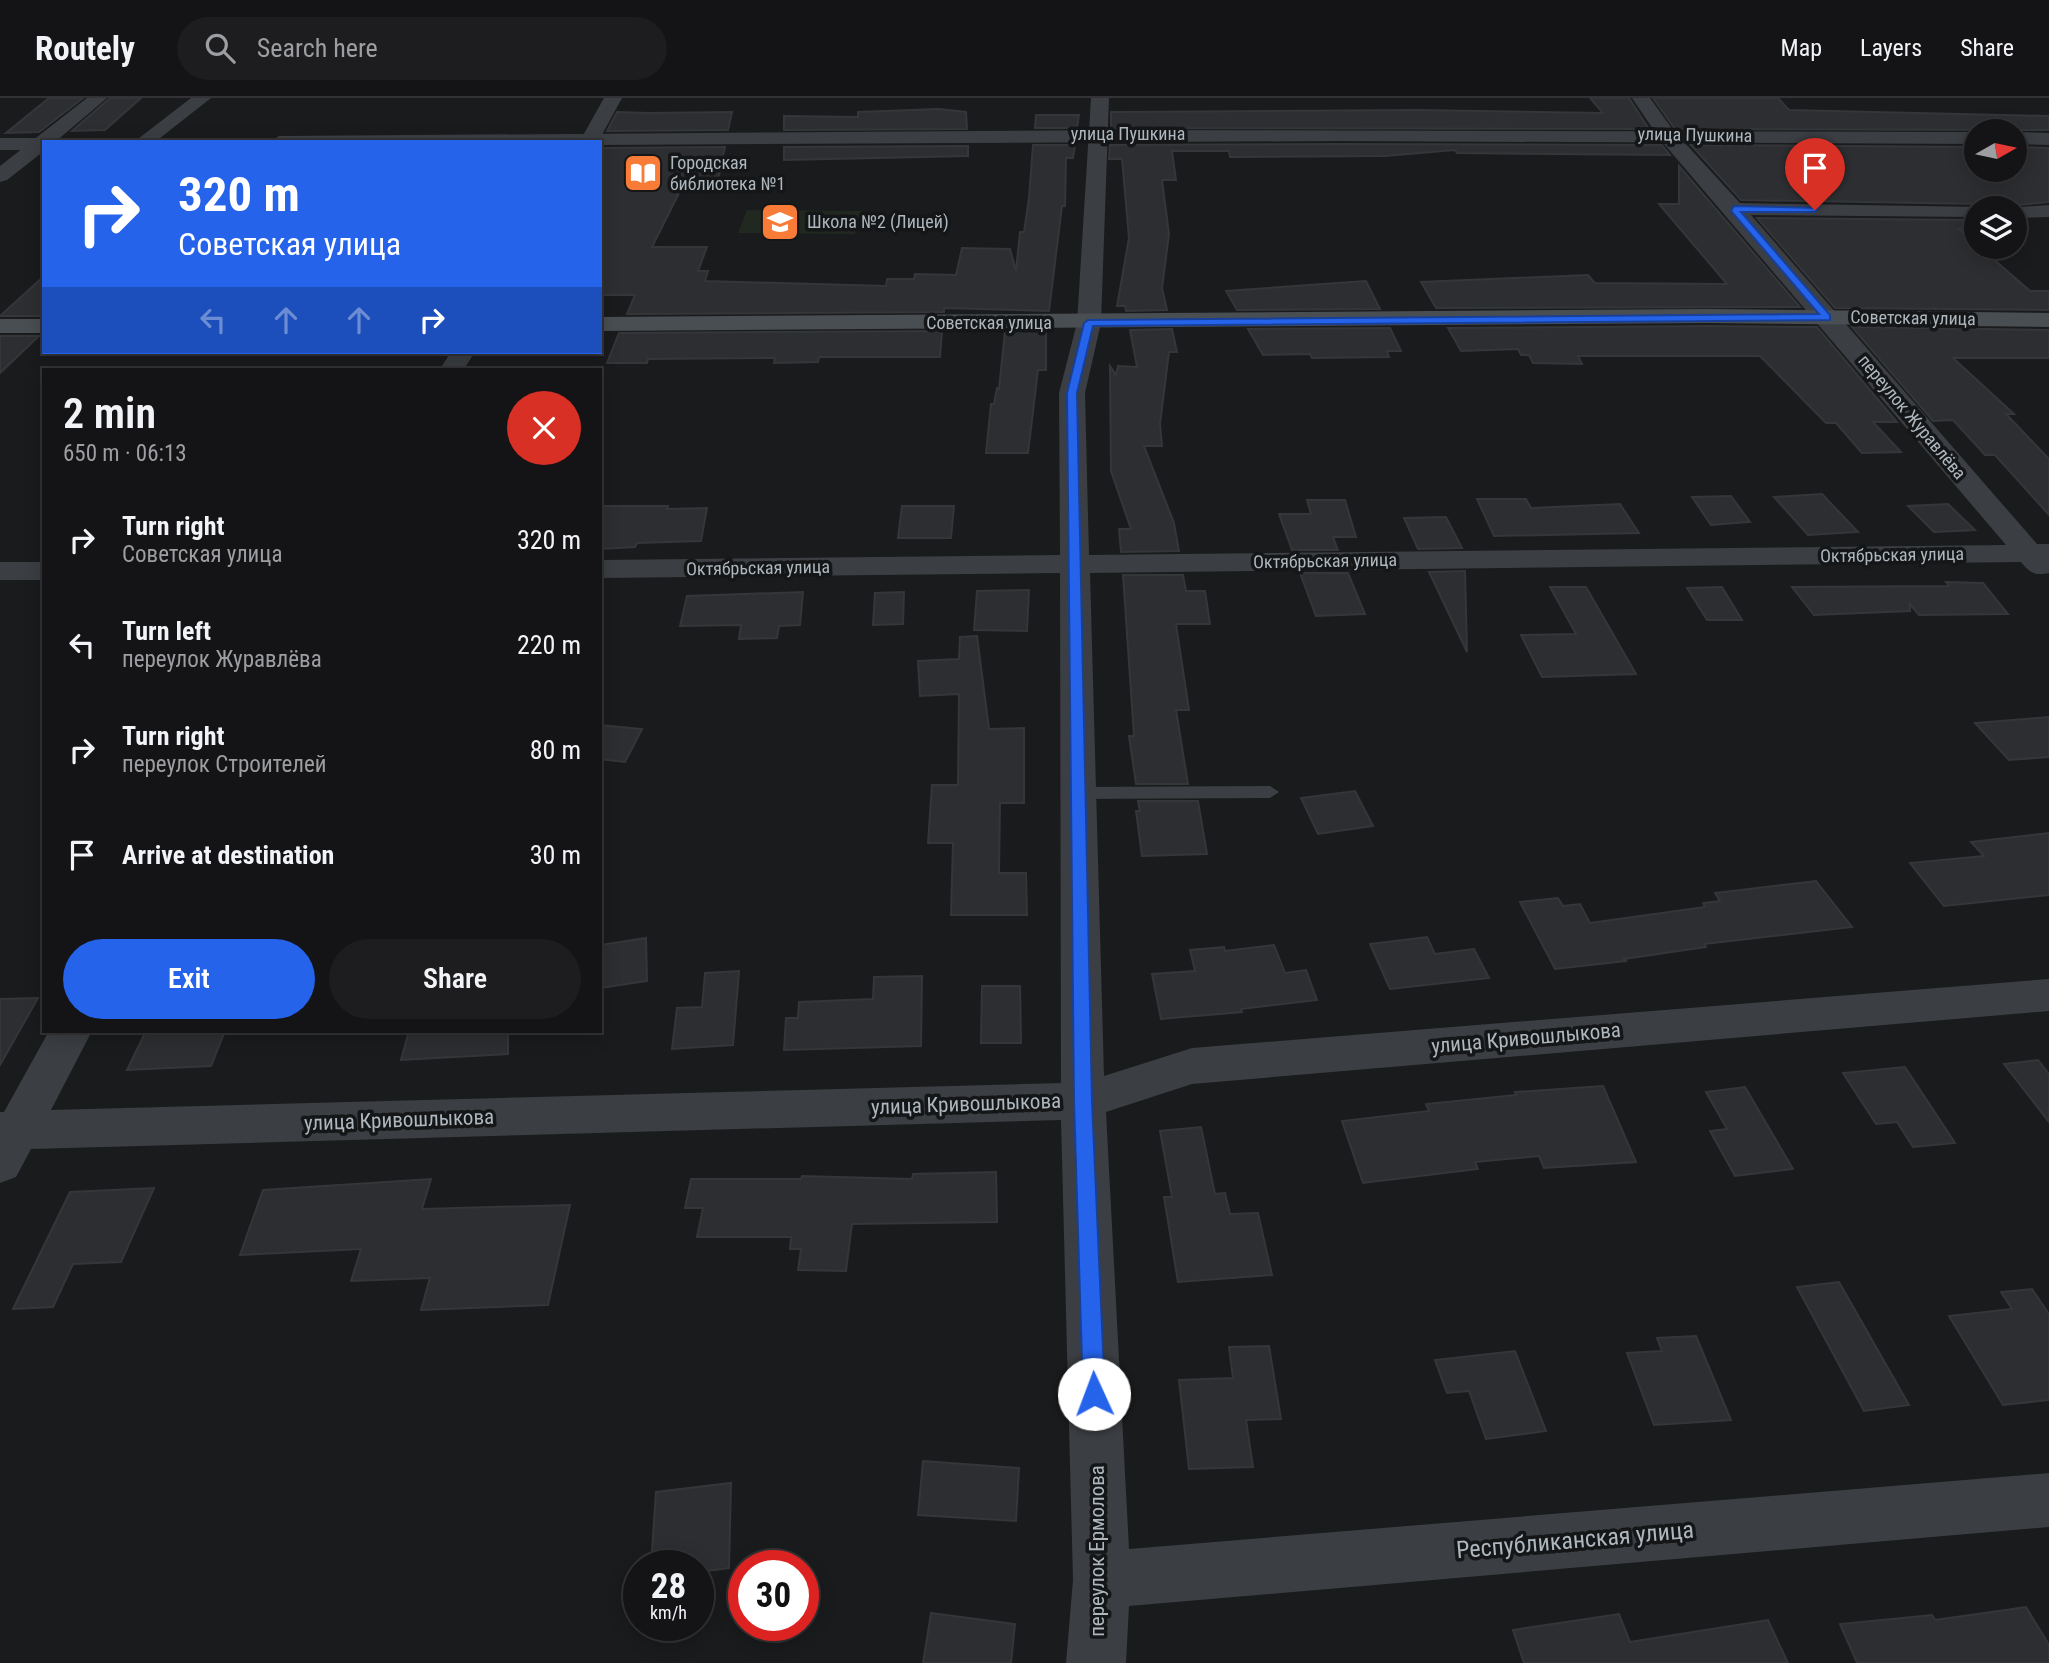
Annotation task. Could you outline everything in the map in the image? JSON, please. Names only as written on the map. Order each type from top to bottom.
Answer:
[{"type":"main road","name":"Советская улица","points":[[602,324],[1088,323],[1695,316],[2049,320]]},
{"type":"main road","points":[[0,326],[42,326]]},
{"type":"street","points":[[47,140],[98,98]]},
{"type":"street","points":[[146,140],[202,98]]},
{"type":"street","points":[[590,139],[613,98]]},
{"type":"street","name":"переулок Журавлёва","points":[[1641,98],[1666,134],[2039,553],[2049,575]]},
{"type":"street","name":"улица Пушкина","points":[[554,140],[1099,116],[1666,134],[1964,138]]},
{"type":"street","name":"переулок Ермолова","points":[[1096,1663],[1102,1580],[1083,1101],[1072,393],[1088,323],[1099,116]]},
{"type":"street","points":[[2027,138],[2049,139]]},
{"type":"street","points":[[0,144],[42,144]]},
{"type":"street","points":[[0,176],[42,144]]},
{"type":"street","points":[[1734,209],[1964,211]]},
{"type":"street","points":[[2027,212],[2049,211]]},
{"type":"street","name":"Октябрьская улица","points":[[602,569],[2039,553]]},
{"type":"street","points":[[0,571],[42,571]]},
{"type":"street","name":"улица Кривошлыкова","points":[[6,1142],[1083,1101],[1192,1066],[2049,995]]},
{"type":"street","points":[[6,1142],[70,1033]]},
{"type":"street","name":"Республиканская улица","points":[[1102,1580],[2049,1500]]},
{"type":"lane","points":[[1079,793],[1270,792]]},
{"type":"shaded area","points":[[747,210],[862,211],[855,234],[738,233]]},
{"type":"building","points":[[49,98],[83,98],[39,132],[6,133]]},
{"type":"building","points":[[110,98],[141,98],[105,130],[72,131]]},
{"type":"building","points":[[1590,98],[1629,98],[1649,129],[1111,128],[1111,112],[1418,110],[1603,113]]},
{"type":"building","points":[[1653,98],[1778,98],[1789,110],[2049,116],[2049,130],[2027,130],[2027,119],[1964,119],[1964,130],[1675,129]]},
{"type":"building","points":[[939,109],[966,112],[967,129],[784,130],[784,116],[858,117],[858,112]]},
{"type":"building","points":[[617,112],[732,112],[728,130],[607,131]]},
{"type":"building","points":[[1036,115],[1079,115],[1077,128],[1035,128]]},
{"type":"building","points":[[1033,145],[1075,145],[1073,158],[1066,158],[1065,206],[1062,206],[1049,311],[944,308],[944,312],[627,314],[635,295],[602,295],[602,148],[725,147],[716,189],[681,189],[652,247],[707,247],[698,271],[708,271],[705,281],[886,286],[887,279],[914,279],[915,274],[956,275],[962,248],[1010,249],[1016,271],[1020,232],[1024,232]]},
{"type":"building","points":[[1110,145],[1662,145],[1670,155],[1457,153],[1455,150],[1385,156],[1230,157],[1229,151],[1172,151],[1176,180],[1162,180],[1169,234],[1162,288],[1167,310],[1126,311],[1125,306],[1117,306],[1129,238],[1122,159],[1109,159]]},
{"type":"building","points":[[1691,145],[1964,147],[1964,182],[2027,182],[2027,147],[2049,148],[2049,202],[2027,204],[2027,196],[1964,196],[1964,204],[1741,200]]},
{"type":"building","points":[[968,146],[968,156],[784,160],[784,147]]},
{"type":"building","points":[[1679,166],[1800,307],[1436,308],[1421,282],[1588,275],[1595,283],[1727,284],[1659,204],[1679,204]]},
{"type":"building","points":[[1757,218],[1964,220],[1964,229],[1959,229],[1964,233],[1964,259],[1993,259],[2030,291],[2049,291],[2049,310],[1835,308]]},
{"type":"building","points":[[42,278],[42,316],[0,316]]},
{"type":"building","points":[[1366,281],[1380,309],[1237,310],[1226,291]]},
{"type":"building","points":[[1817,327],[1897,422],[1873,422],[1901,452],[1862,453],[1836,423],[1826,423],[1760,356],[1578,356],[1582,364],[1533,363],[1529,355],[1521,355],[1518,349],[1461,351],[1448,328]]},
{"type":"building","points":[[1852,327],[2049,330],[2049,358],[1953,358],[2014,414],[2006,414],[2049,459],[2049,515],[1995,455],[1985,455],[1953,420],[1933,421]]},
{"type":"building","points":[[1390,328],[1401,351],[1387,351],[1389,357],[1312,358],[1310,354],[1263,355],[1248,329]]},
{"type":"building","points":[[1172,329],[1177,352],[1169,352],[1160,424],[1162,446],[1144,446],[1174,523],[1179,551],[1121,552],[1119,529],[1131,529],[1111,471],[1110,366],[1116,375],[1118,366],[1137,367],[1130,330]]},
{"type":"building","points":[[1046,330],[1046,370],[1038,370],[1028,453],[986,453],[991,404],[994,404],[997,388],[999,389],[1005,331]]},
{"type":"building","points":[[942,331],[940,357],[819,357],[818,362],[774,363],[775,358],[648,359],[647,363],[607,363],[619,333]]},
{"type":"building","points":[[0,336],[39,336],[0,373]]},
{"type":"building","points":[[1822,494],[1858,532],[1808,535],[1774,497]]},
{"type":"building","points":[[1731,496],[1750,522],[1711,525],[1692,497]]},
{"type":"building","points":[[1477,499],[1526,499],[1531,508],[1620,504],[1639,533],[1494,536]]},
{"type":"building","points":[[1307,500],[1345,500],[1356,537],[1333,537],[1338,550],[1292,550],[1279,514],[1311,514]]},
{"type":"building","points":[[1948,504],[1975,530],[1934,532],[1908,506]]},
{"type":"building","points":[[602,506],[707,508],[701,541],[637,543],[635,547],[602,549]]},
{"type":"building","points":[[902,506],[954,506],[951,538],[898,538]]},
{"type":"building","points":[[1446,517],[1462,548],[1418,549],[1404,518]]},
{"type":"building","points":[[1465,571],[1467,652],[1429,572]]},
{"type":"building","points":[[1300,573],[1348,573],[1365,614],[1316,616]]},
{"type":"building","points":[[1123,575],[1183,575],[1186,591],[1205,591],[1210,624],[1176,624],[1189,710],[1176,710],[1188,784],[1136,784],[1129,736],[1134,736]]},
{"type":"building","points":[[1946,582],[1983,583],[2008,614],[1919,615],[1910,604],[1910,611],[1814,615],[1792,587],[1949,586]]},
{"type":"building","points":[[1550,587],[1586,587],[1636,674],[1542,677],[1521,635],[1576,634]]},
{"type":"building","points":[[1722,587],[1742,620],[1707,620],[1687,588]]},
{"type":"building","points":[[1029,590],[1027,631],[974,630],[977,591]]},
{"type":"building","points":[[803,592],[800,625],[779,626],[777,638],[739,639],[741,625],[680,626],[687,596]]},
{"type":"building","points":[[904,592],[903,624],[873,625],[875,593]]},
{"type":"building","points":[[977,636],[989,729],[1024,728],[1024,803],[1000,803],[999,873],[1026,873],[1027,915],[951,915],[953,843],[928,843],[932,785],[958,785],[959,694],[920,696],[918,661],[959,659],[960,637]]},
{"type":"building","points":[[2049,717],[2049,757],[2009,760],[1975,723]]},
{"type":"building","points":[[602,725],[642,729],[625,762],[602,759]]},
{"type":"building","points":[[1355,791],[1373,826],[1318,834],[1301,798]]},
{"type":"building","points":[[1138,801],[1198,801],[1207,854],[1142,856],[1136,811],[1140,811]]},
{"type":"building","points":[[2049,833],[2049,895],[1944,906],[1910,863],[1984,856],[1971,842]]},
{"type":"building","points":[[1816,881],[1852,927],[1704,944],[1706,947],[1624,959],[1626,961],[1555,969],[1520,902],[1558,898],[1563,906],[1580,904],[1590,923],[1705,907],[1703,903],[1720,901],[1715,893]]},
{"type":"building","points":[[1427,937],[1435,954],[1474,949],[1489,978],[1390,989],[1370,944]]},
{"type":"building","points":[[646,938],[647,981],[602,988],[602,945]]},
{"type":"building","points":[[1274,945],[1285,973],[1306,970],[1317,1000],[1241,1009],[1242,1012],[1161,1019],[1152,974],[1195,971],[1190,950],[1224,947],[1225,951]]},
{"type":"building","points":[[739,971],[733,1045],[672,1049],[677,1008],[702,1007],[705,973]]},
{"type":"building","points":[[922,976],[921,1046],[784,1050],[786,1018],[798,1018],[799,1002],[873,999],[874,977]]},
{"type":"building","points":[[982,986],[1020,986],[1021,1043],[981,1043]]},
{"type":"building","points":[[38,998],[0,1065],[0,999]]},
{"type":"building","points":[[145,1033],[224,1033],[211,1066],[127,1070]]},
{"type":"building","points":[[408,1033],[508,1033],[508,1054],[401,1060]]},
{"type":"building","points":[[2038,1060],[2049,1074],[2049,1122],[2004,1064]]},
{"type":"building","points":[[1905,1067],[1955,1143],[1913,1147],[1897,1122],[1876,1124],[1843,1073]]},
{"type":"building","points":[[1603,1086],[1636,1162],[1544,1168],[1539,1156],[1475,1162],[1478,1169],[1363,1183],[1342,1121],[1429,1111],[1426,1104],[1516,1095],[1515,1092]]},
{"type":"building","points":[[1745,1087],[1793,1169],[1735,1176],[1710,1131],[1727,1129],[1706,1092]]},
{"type":"building","points":[[1201,1127],[1215,1194],[1225,1193],[1230,1214],[1258,1213],[1272,1275],[1178,1282],[1164,1197],[1172,1197],[1160,1131]]},
{"type":"building","points":[[996,1172],[997,1222],[852,1224],[846,1271],[798,1270],[801,1249],[790,1249],[791,1237],[697,1237],[703,1208],[685,1208],[691,1179],[801,1179],[802,1176],[912,1179],[913,1174]]},
{"type":"building","points":[[431,1179],[422,1209],[570,1205],[548,1305],[421,1310],[430,1278],[351,1281],[361,1249],[240,1255],[263,1190]]},
{"type":"building","points":[[154,1188],[121,1262],[73,1264],[53,1307],[13,1309],[70,1192]]},
{"type":"building","points":[[1839,1282],[1909,1405],[1864,1411],[1797,1287]]},
{"type":"building","points":[[2032,1289],[2049,1314],[2049,1400],[2003,1405],[1949,1316],[2012,1309],[2001,1292]]},
{"type":"building","points":[[1696,1336],[1731,1420],[1654,1425],[1627,1353],[1662,1351],[1657,1338]]},
{"type":"building","points":[[1269,1346],[1281,1419],[1246,1420],[1253,1467],[1189,1469],[1179,1380],[1233,1378],[1229,1347]]},
{"type":"building","points":[[1515,1351],[1546,1431],[1486,1439],[1469,1391],[1447,1393],[1435,1360]]},
{"type":"building","points":[[923,1461],[1019,1468],[1016,1521],[918,1515]]},
{"type":"building","points":[[731,1483],[728,1568],[714,1570],[714,1550],[652,1550],[656,1492]]},
{"type":"building","points":[[2026,1607],[2049,1645],[2049,1663],[1857,1663],[1840,1624],[1932,1615],[1935,1620]]},
{"type":"building","points":[[931,1613],[1015,1624],[1011,1663],[923,1663]]},
{"type":"building","points":[[1619,1614],[1630,1642],[1768,1620],[1788,1663],[1524,1663],[1513,1630]]},
{"type":"place","name":"Городская библиотека №1","points":[[643,173]]},
{"type":"place","name":"Школа №2 (Лицей)","points":[[780,222]]},
{"type":"route","points":[[1094,1394],[1083,1101],[1072,393],[1088,323],[1681,316],[1827,317],[1734,209],[1815,210]]}]
